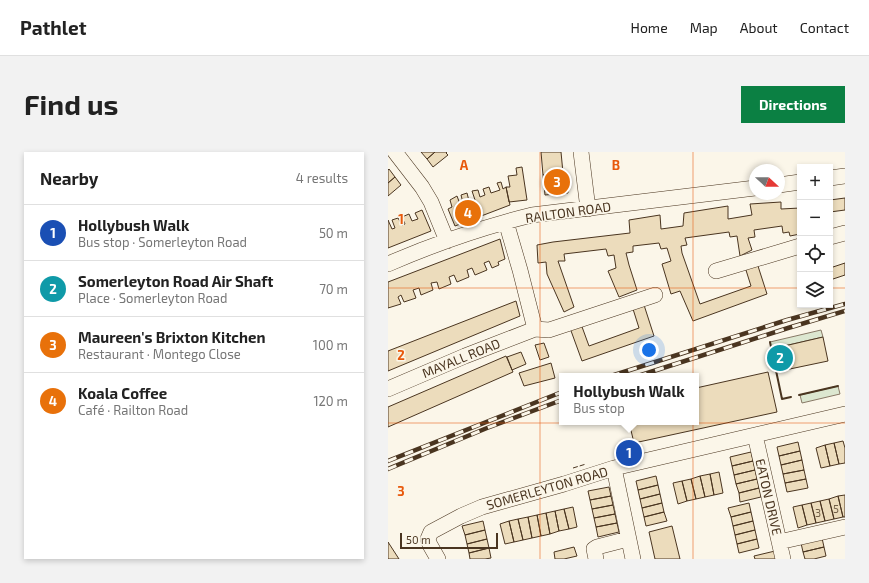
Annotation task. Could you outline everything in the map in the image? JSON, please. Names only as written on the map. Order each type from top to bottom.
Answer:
[{"type":"street","points":[[395,152],[422,187],[431,202],[447,241]]},
{"type":"street","points":[[581,152],[588,209]]},
{"type":"street","points":[[833,178],[845,176]]},
{"type":"street","points":[[785,184],[797,182]]},
{"type":"street","name":"RAILTON ROAD","points":[[388,264],[447,241],[532,215],[749,189]]},
{"type":"street","points":[[506,222],[535,329]]},
{"type":"street","points":[[833,236],[845,233]]},
{"type":"street","points":[[716,271],[797,247]]},
{"type":"street","name":"MAYALL ROAD","points":[[388,389],[465,356],[535,329],[549,330],[655,295]]},
{"type":"street","name":"SOMERLEYTON ROAD","points":[[438,559],[428,539],[430,532],[462,515],[482,507],[614,468],[845,414]]},
{"type":"street","name":"EATON DRIVE","points":[[755,435],[783,559]]},
{"type":"street","points":[[614,468],[633,559]]},
{"type":"street","points":[[779,542],[845,527]]},
{"type":"street","points":[[596,559],[594,549],[597,547],[628,539]]},
{"type":"green space","points":[[821,330],[823,337],[771,349],[770,342]]},
{"type":"green space","points":[[838,386],[840,394],[802,403],[800,395]]},
{"type":"building","points":[[421,152],[435,152],[427,159]]},
{"type":"building","points":[[435,152],[447,152],[446,153],[448,155],[433,167],[427,159]]},
{"type":"building","points":[[541,152],[561,152],[563,173],[543,175]]},
{"type":"building","points":[[522,167],[527,200],[509,202],[506,187],[510,187],[508,176],[517,175],[516,168]]},
{"type":"building","points":[[389,169],[395,177],[388,183],[388,170]]},
{"type":"building","points":[[566,173],[568,193],[545,195],[543,175]]},
{"type":"building","points":[[395,177],[401,185],[388,196],[388,183]]},
{"type":"building","points":[[501,182],[503,189],[506,187],[510,205],[455,226],[448,209],[452,207],[450,200],[457,196],[460,204],[463,203],[461,195],[467,193],[469,201],[475,200],[472,191],[478,190],[480,197],[485,195],[483,189],[489,187],[491,193],[500,190],[497,183]]},
{"type":"building","points":[[845,198],[845,210],[833,212],[833,200]]},
{"type":"building","points":[[781,202],[781,209],[797,208],[797,235],[790,236],[789,232],[783,233],[782,226],[754,230],[755,237],[748,238],[752,250],[740,256],[737,236],[730,237],[729,232],[685,238],[687,245],[681,246],[682,253],[700,304],[751,286],[745,267],[757,263],[767,294],[693,321],[680,291],[671,294],[662,264],[671,261],[667,248],[661,249],[659,243],[633,246],[633,252],[626,253],[637,290],[619,297],[608,271],[616,268],[614,255],[608,256],[606,249],[564,254],[565,261],[558,261],[574,307],[564,312],[547,274],[546,262],[538,263],[537,245],[630,233],[629,220],[660,215],[661,229],[683,226],[684,213],[728,206],[728,219],[752,215],[750,204]]},
{"type":"building","points":[[422,210],[431,231],[388,248],[388,220],[392,229],[395,228],[392,220],[398,218],[402,225],[405,224],[402,217],[409,214],[412,221],[418,219],[415,213]]},
{"type":"building","points":[[500,239],[505,259],[498,262],[499,265],[492,268],[489,261],[484,263],[487,270],[475,275],[472,268],[467,270],[469,277],[457,282],[454,275],[449,277],[451,284],[439,289],[437,282],[431,283],[433,290],[421,295],[419,288],[413,290],[416,298],[404,302],[401,295],[398,297],[401,304],[388,308],[388,282]]},
{"type":"building","points":[[845,263],[845,275],[833,279],[833,267]]},
{"type":"building","points":[[516,301],[520,316],[388,371],[388,351]]},
{"type":"building","points":[[644,305],[654,336],[582,361],[570,328],[581,324],[589,346],[639,328],[633,309]]},
{"type":"building","points":[[823,337],[828,361],[785,370],[780,347]]},
{"type":"building","points":[[544,343],[549,357],[540,360],[535,345]]},
{"type":"building","points":[[521,352],[526,364],[512,370],[507,357]]},
{"type":"building","points":[[506,356],[513,372],[388,427],[388,407]]},
{"type":"building","points":[[551,363],[555,378],[524,386],[519,373]]},
{"type":"building","points":[[768,372],[777,412],[634,443],[630,425],[699,425],[699,387]]},
{"type":"building","points":[[843,441],[845,448],[845,463],[839,464],[834,443]]},
{"type":"building","points":[[798,442],[800,451],[779,456],[777,447]]},
{"type":"building","points":[[834,443],[839,464],[830,466],[825,445]]},
{"type":"building","points":[[825,445],[830,466],[821,468],[816,448]]},
{"type":"building","points":[[800,451],[802,460],[781,465],[779,456]]},
{"type":"building","points":[[751,452],[753,461],[732,466],[730,457]]},
{"type":"building","points":[[802,460],[804,470],[783,474],[781,465]]},
{"type":"building","points":[[753,461],[755,470],[734,475],[732,466]]},
{"type":"building","points":[[755,470],[757,479],[736,484],[734,475]]},
{"type":"building","points":[[804,470],[806,479],[785,483],[783,474]]},
{"type":"building","points":[[719,472],[723,493],[714,495],[710,474]]},
{"type":"building","points":[[710,474],[714,495],[705,497],[700,476]]},
{"type":"building","points":[[656,476],[658,485],[638,490],[636,481]]},
{"type":"building","points":[[700,476],[705,497],[696,499],[691,479]]},
{"type":"building","points":[[691,479],[696,499],[687,501],[682,481]]},
{"type":"building","points":[[757,479],[759,488],[739,493],[736,484]]},
{"type":"building","points":[[806,479],[808,488],[787,492],[785,483]]},
{"type":"building","points":[[682,481],[687,501],[678,504],[673,483]]},
{"type":"building","points":[[658,485],[660,494],[640,499],[638,490]]},
{"type":"building","points":[[609,487],[611,496],[590,500],[588,491]]},
{"type":"building","points":[[759,488],[761,497],[740,502],[739,493]]},
{"type":"building","points":[[660,494],[662,503],[642,508],[640,499]]},
{"type":"building","points":[[845,495],[845,517],[843,517],[838,496]]},
{"type":"building","points":[[611,496],[613,505],[592,509],[590,500]]},
{"type":"building","points":[[838,496],[843,517],[834,519],[829,499]]},
{"type":"building","points":[[829,499],[834,519],[825,521],[820,501]]},
{"type":"building","points":[[820,501],[825,521],[816,523],[811,503]]},
{"type":"building","points":[[662,503],[664,512],[644,517],[642,508]]},
{"type":"building","points":[[749,503],[751,512],[731,517],[728,508]]},
{"type":"building","points":[[811,503],[816,523],[807,525],[802,505]]},
{"type":"building","points":[[613,505],[615,514],[594,518],[592,509]]},
{"type":"building","points":[[802,505],[807,525],[798,528],[793,507]]},
{"type":"building","points":[[573,507],[577,527],[569,529],[564,509]]},
{"type":"building","points":[[564,509],[569,529],[559,531],[555,511]]},
{"type":"building","points":[[555,511],[559,531],[550,534],[546,513]]},
{"type":"building","points":[[664,512],[667,521],[646,526],[644,517]]},
{"type":"building","points":[[751,512],[753,521],[733,526],[731,517]]},
{"type":"building","points":[[546,513],[550,534],[541,536],[537,515]]},
{"type":"building","points":[[615,514],[617,523],[596,527],[594,518]]},
{"type":"building","points":[[537,515],[541,536],[532,538],[528,517]]},
{"type":"building","points":[[528,517],[532,538],[523,540],[518,519]]},
{"type":"building","points":[[518,519],[523,540],[514,542],[509,521]]},
{"type":"building","points":[[483,521],[485,530],[465,535],[462,526]]},
{"type":"building","points":[[509,521],[514,542],[505,544],[500,524]]},
{"type":"building","points":[[753,521],[755,530],[735,535],[733,526]]},
{"type":"building","points":[[617,523],[619,532],[598,537],[596,527]]},
{"type":"building","points":[[672,526],[680,559],[655,559],[649,532]]},
{"type":"building","points":[[485,530],[487,539],[467,544],[465,535]]},
{"type":"building","points":[[755,530],[757,539],[737,544],[735,535]]},
{"type":"building","points":[[822,538],[824,547],[803,552],[801,543]]},
{"type":"building","points":[[487,539],[489,548],[469,553],[467,544]]},
{"type":"building","points":[[757,539],[759,548],[739,553],[737,544]]},
{"type":"building","points":[[388,542],[399,559],[388,559]]},
{"type":"building","points":[[574,547],[577,556],[564,559],[555,559],[554,552]]},
{"type":"building","points":[[824,547],[826,556],[814,559],[805,559],[803,552]]},
{"type":"building","points":[[489,548],[491,558],[470,559],[469,553]]},
{"type":"building","points":[[775,551],[777,559],[755,559],[754,556]]},
{"type":"railway","points":[[620,373],[787,320],[845,304]]},
{"type":"railway","points":[[647,373],[845,311]]},
{"type":"railway","points":[[388,461],[559,393]]},
{"type":"railway","points":[[388,469],[487,428],[559,401]]},
{"type":"fence","points":[[573,468],[586,464]]},
{"type":"wall","points":[[770,342],[782,399],[791,397]]},
{"type":"wall","points":[[799,395],[838,386]]},
{"type":"place","name":"Maureen's Brixton Kitchen","points":[[557,182]]},
{"type":"place","name":"Koala Coffee","points":[[468,213]]},
{"type":"place","name":"Somerleyton Road Air Shaft","points":[[780,358]]},
{"type":"place","name":"Hollybush Walk","points":[[629,453]]}]
